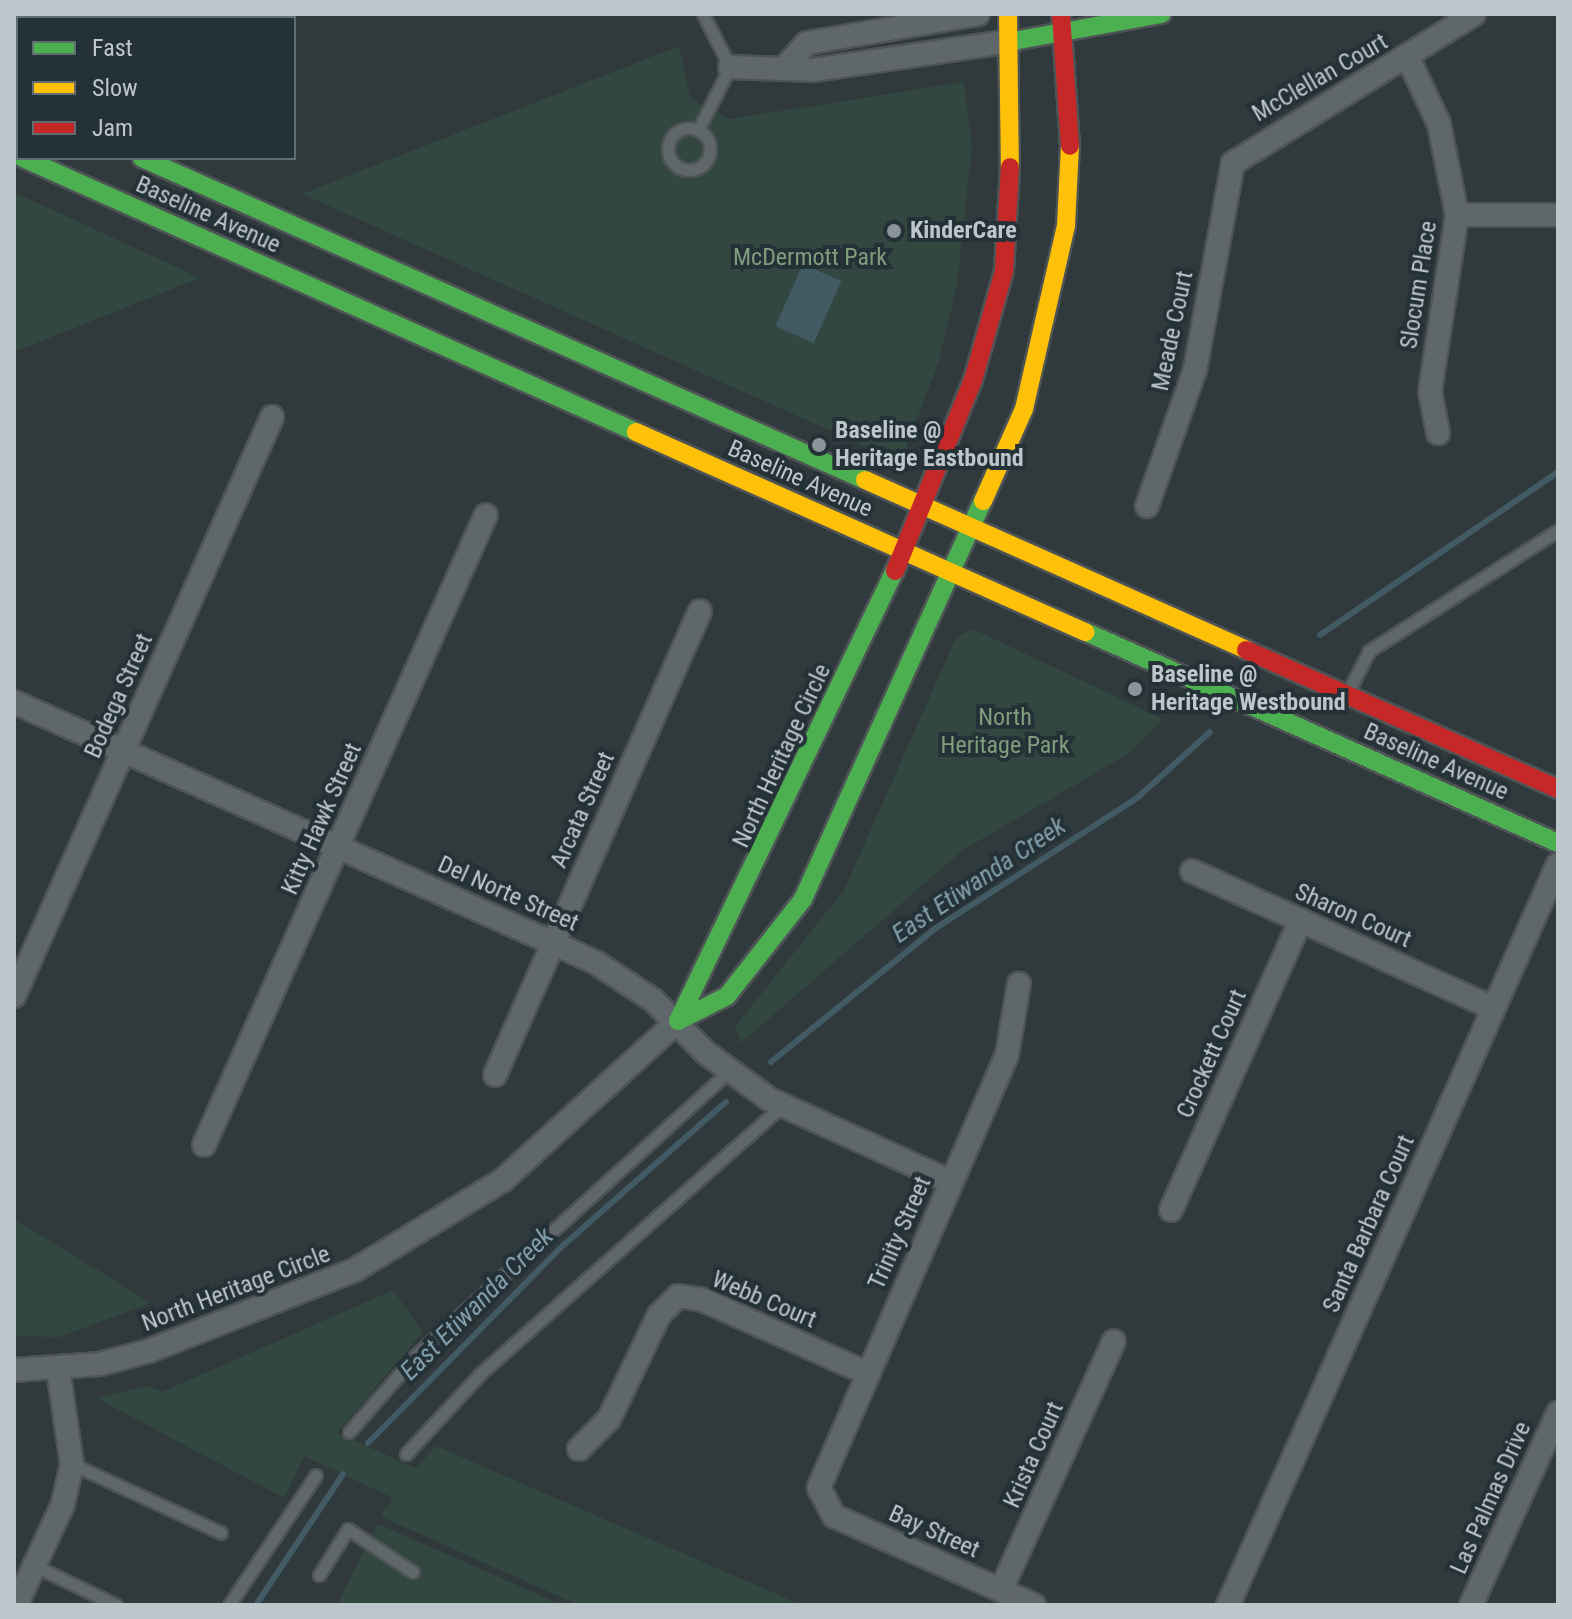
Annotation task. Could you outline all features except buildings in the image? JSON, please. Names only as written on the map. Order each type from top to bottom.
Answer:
[{"type":"main road","name":"North Heritage Circle","points":[[678,1021],[756,873],[904,552],[973,380],[1004,271],[1013,41],[1008,14]]},
{"type":"main road","points":[[1013,41],[1062,23],[1162,14]]},
{"type":"main road","name":"North Heritage Circle","points":[[678,1021],[727,996],[803,899],[1024,409],[1057,283],[1070,142],[1062,23]]},
{"type":"main road","name":"Baseline Avenue","points":[[27,160],[1558,843]]},
{"type":"main road","name":"Baseline Avenue","points":[[146,160],[1558,789]]},
{"type":"street","points":[[788,64],[807,43],[978,14]]},
{"type":"street","name":"McClellan Court","points":[[1233,163],[1408,58],[1474,14]]},
{"type":"street","points":[[730,67],[788,64],[813,70],[1013,41]]},
{"type":"street","name":"Slocum Place","points":[[1408,58],[1439,124],[1457,215],[1430,391],[1438,433]]},
{"type":"street","name":"Meade Court","points":[[1147,506],[1195,370],[1233,163]]},
{"type":"street","points":[[1457,215],[1558,215]]},
{"type":"street","name":"Bodega Street","points":[[14,996],[272,417]]},
{"type":"street","name":"Kitty Hawk Street","points":[[204,1145],[486,515]]},
{"type":"street","name":"Arcata Street","points":[[495,1075],[700,611]]},
{"type":"street","name":"Del Norte Street","points":[[14,702],[554,942],[615,974],[678,1021],[732,1074],[775,1103],[951,1182]]},
{"type":"street","name":"Santa Barbara Court","points":[[1228,1605],[1558,864]]},
{"type":"street","name":"Sharon Court","points":[[1192,871],[1493,1008]]},
{"type":"street","name":"Crockett Court","points":[[1171,1210],[1301,920]]},
{"type":"street","name":"Trinity Street","points":[[819,1499],[821,1474],[1007,1055],[1019,984]]},
{"type":"street","name":"North Heritage Circle","points":[[14,1370],[100,1364],[227,1326],[421,1234],[578,1120],[678,1021]]},
{"type":"street","name":"Webb Court","points":[[579,1449],[609,1419],[659,1315],[678,1296],[703,1300],[866,1373]]},
{"type":"street","name":"Krista Court","points":[[1001,1590],[1114,1341]]},
{"type":"street","points":[[16,1605],[35,1566],[72,1464],[58,1369]]},
{"type":"street","name":"Las Palmas Drive","points":[[1471,1605],[1558,1413]]},
{"type":"street","name":"Bay Street","points":[[819,1499],[834,1516],[1034,1605]]},
{"type":"lane","points":[[698,130],[730,67],[703,14]]},
{"type":"lane","points":[[1346,694],[1369,651],[1558,530]]},
{"type":"lane","points":[[349,1432],[417,1354],[732,1074]]},
{"type":"lane","points":[[406,1454],[481,1373],[775,1103]]},
{"type":"lane","points":[[72,1464],[221,1533]]},
{"type":"lane","points":[[229,1605],[316,1475]]},
{"type":"lane","points":[[319,1575],[348,1529],[413,1572]]},
{"type":"lane","points":[[35,1566],[116,1605]]},
{"type":"green space","name":"McDermott Park","points":[[679,46],[691,100],[730,119],[964,82],[972,146],[957,285],[939,361],[903,456],[896,460],[302,194]]},
{"type":"green space","points":[[14,192],[200,278],[14,352]]},
{"type":"green space","name":"North Heritage Park","points":[[973,629],[1163,719],[1128,754],[963,850],[741,1043],[735,1027],[844,890],[956,638]]},
{"type":"green space","points":[[14,1219],[151,1303],[60,1337],[14,1336]]},
{"type":"green space","points":[[393,1290],[423,1332],[337,1433],[416,1468],[436,1446],[802,1605],[579,1605],[380,1516],[393,1498],[304,1456],[284,1498],[96,1398],[148,1386],[162,1392]]},
{"type":"green space","points":[[378,1524],[562,1605],[337,1605]]},
{"type":"water","points":[[803,264],[841,281],[814,343],[775,326]]},
{"type":"waterway","name":"East Etiwanda Creek","points":[[1320,635],[1558,472]]},
{"type":"waterway","name":"East Etiwanda Creek","points":[[771,1062],[936,928],[1137,798],[1210,732]]},
{"type":"waterway","name":"East Etiwanda Creek","points":[[368,1443],[558,1250],[726,1102]]},
{"type":"waterway","name":"East Etiwanda Creek","points":[[256,1605],[343,1474]]},
{"type":"traffic: fast","points":[[1013,41],[1162,14]]},
{"type":"traffic: fast","points":[[27,160],[636,432]]},
{"type":"traffic: fast","points":[[146,160],[865,480]]},
{"type":"traffic: fast","points":[[678,1021],[727,996],[803,899],[983,501]]},
{"type":"traffic: fast","points":[[678,1021],[895,571]]},
{"type":"traffic: fast","points":[[1086,632],[1558,843]]},
{"type":"traffic: slow","points":[[1008,14],[1010,167]]},
{"type":"traffic: slow","points":[[983,501],[1024,409],[1066,225],[1070,146]]},
{"type":"traffic: slow","points":[[636,432],[1086,632]]},
{"type":"traffic: slow","points":[[865,480],[1246,650]]},
{"type":"traffic: jam","points":[[1061,14],[1070,146]]},
{"type":"traffic: jam","points":[[895,571],[973,380],[1004,271],[1010,167]]},
{"type":"traffic: jam","points":[[1246,650],[1558,789]]},
{"type":"place","name":"KinderCare","points":[[894,231]]},
{"type":"place","name":"Baseline @ Heritage Eastbound","points":[[819,445]]},
{"type":"place","name":"Baseline @ Heritage Westbound","points":[[1135,689]]}]
